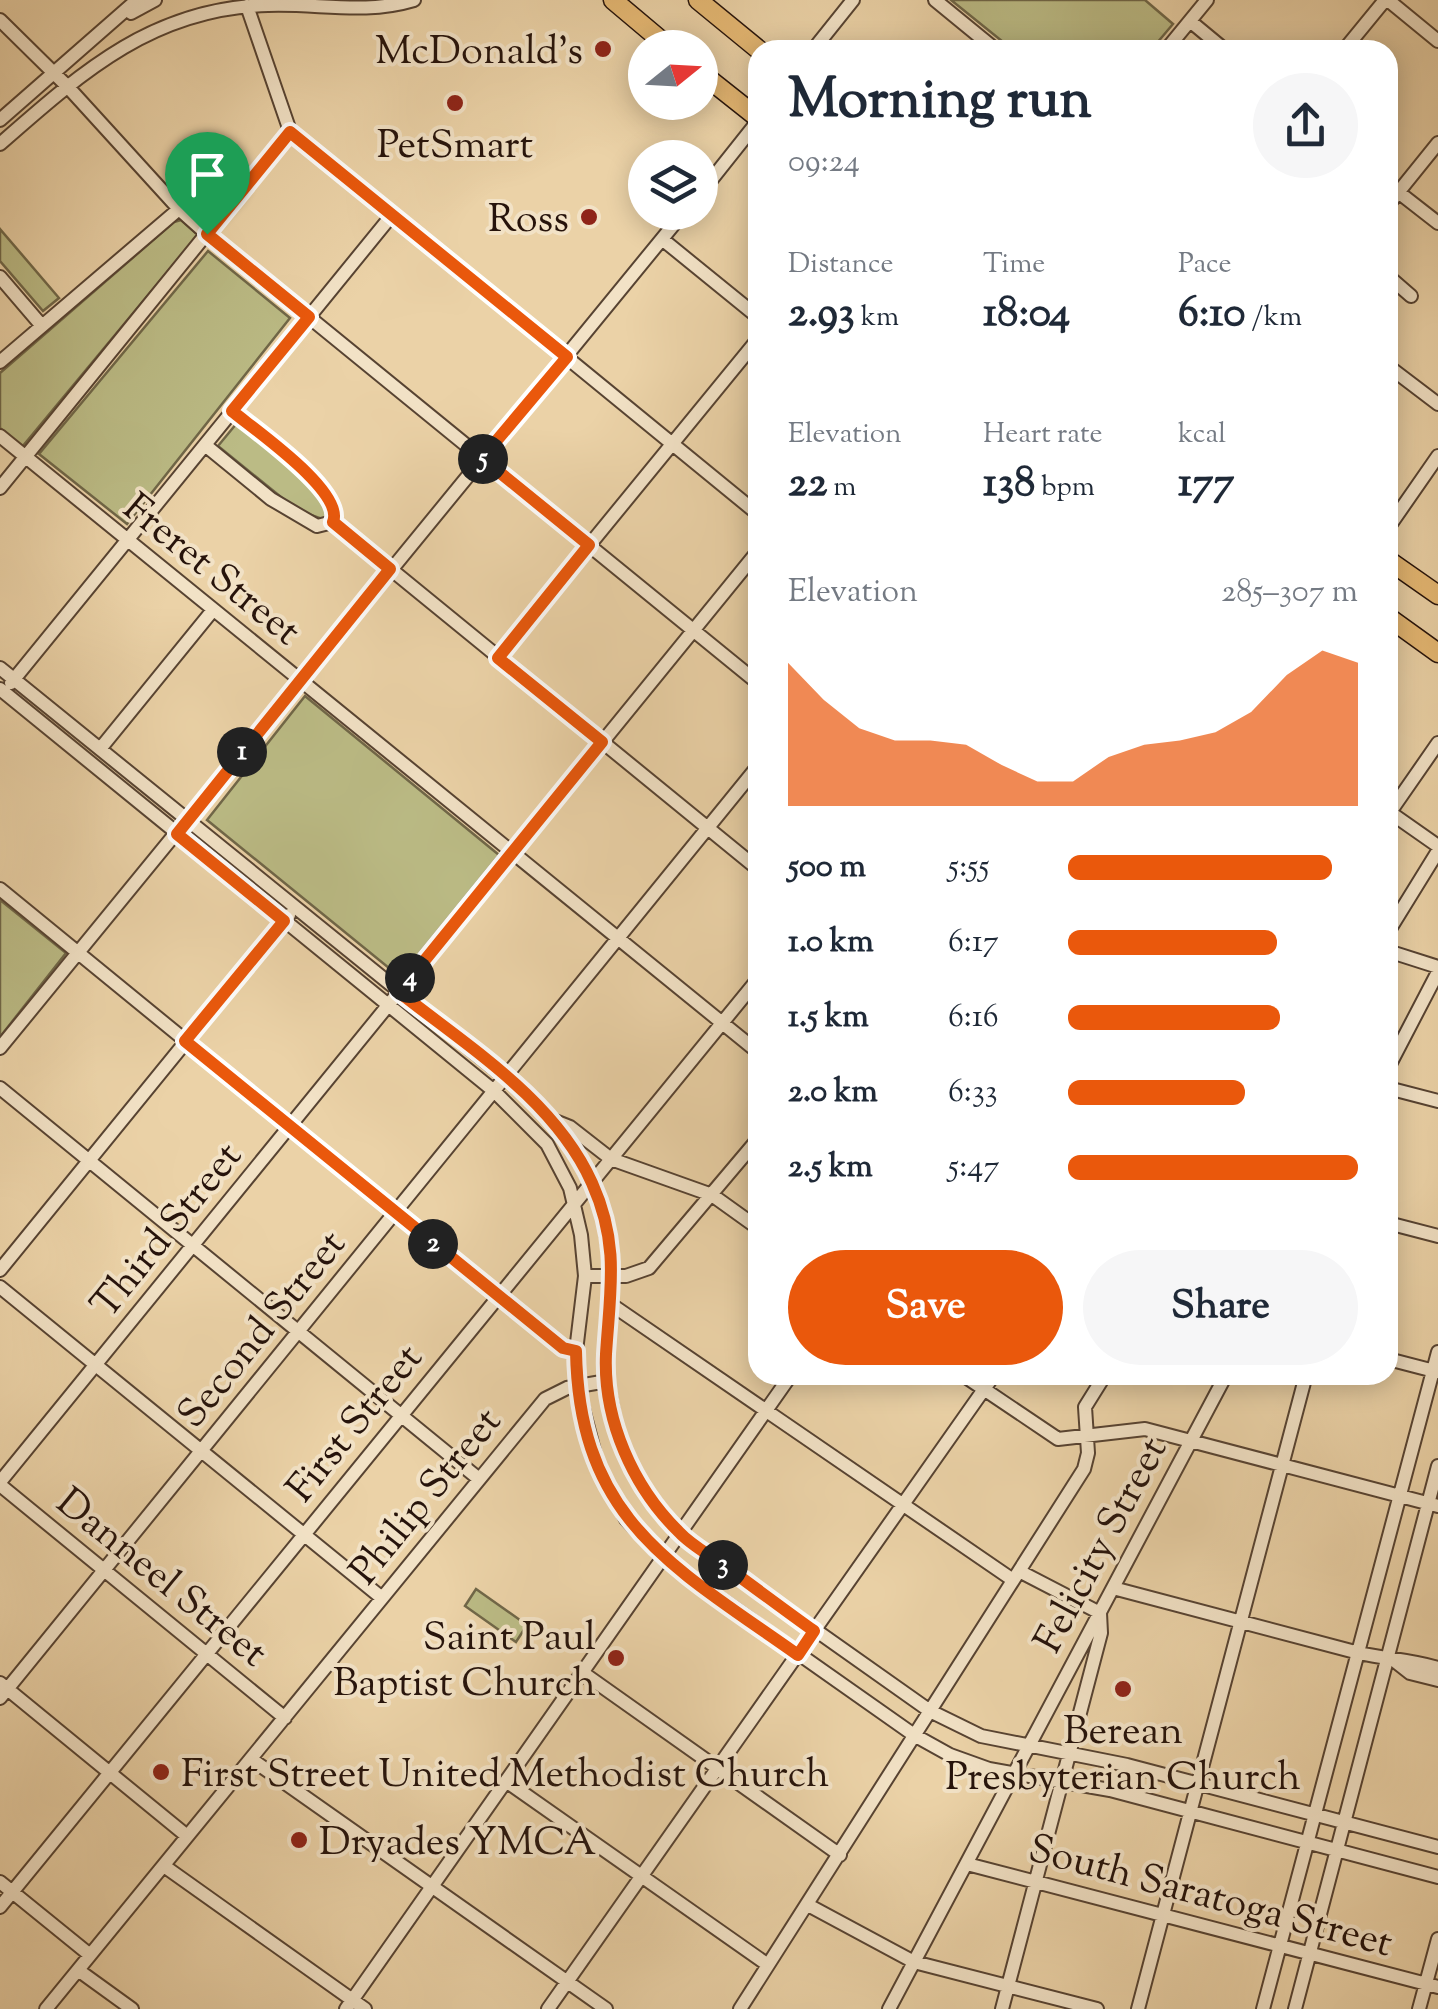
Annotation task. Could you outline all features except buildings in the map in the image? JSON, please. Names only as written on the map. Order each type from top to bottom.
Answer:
[{"type":"main road","points":[[612,0],[648,30]]},
{"type":"main road","points":[[698,0],[748,40]]},
{"type":"main road","points":[[718,87],[748,112]]},
{"type":"main road","points":[[1398,567],[1438,595]]},
{"type":"main road","points":[[1398,624],[1438,652]]},
{"type":"street","points":[[0,120],[137,0]]},
{"type":"street","points":[[109,26],[155,0]]},
{"type":"street","points":[[0,144],[98,62],[179,12],[222,0]]},
{"type":"street","points":[[158,28],[248,3],[344,10],[414,0]]},
{"type":"street","points":[[821,40],[853,0]]},
{"type":"street","points":[[935,0],[983,40]]},
{"type":"street","points":[[1174,40],[1207,0]]},
{"type":"street","points":[[1352,40],[1386,0],[1438,40]]},
{"type":"street","points":[[248,3],[290,132],[748,506]]},
{"type":"street","points":[[0,20],[207,234],[748,675]]},
{"type":"street","points":[[1190,21],[1213,40]]},
{"type":"street","points":[[0,488],[290,132]]},
{"type":"street","points":[[718,171],[748,133]]},
{"type":"street","points":[[1398,183],[1438,143]]},
{"type":"street","points":[[1398,192],[1438,223]]},
{"type":"street","points":[[0,362],[179,209]]},
{"type":"street","points":[[392,215],[1,693],[494,1091],[547,1144],[574,1202],[585,1276],[576,1351],[577,1386],[590,1442],[608,1489],[626,1518],[664,1558],[914,1735],[967,1762],[1014,1775],[1110,1790],[1438,1877]]},
{"type":"street","points":[[0,1048],[669,230]]},
{"type":"street","points":[[662,239],[748,309]]},
{"type":"street","points":[[0,276],[42,326]]},
{"type":"street","points":[[1398,285],[1411,296]]},
{"type":"street","points":[[498,658],[748,351]]},
{"type":"street","points":[[1398,374],[1438,404]]},
{"type":"street","points":[[205,445],[286,510],[317,526],[333,522],[334,504],[316,482],[232,411]]},
{"type":"street","name":"Freret Street","points":[[0,436],[748,1044]]},
{"type":"street","points":[[1398,514],[1438,456]]},
{"type":"street","points":[[333,522],[748,861]]},
{"type":"street","name":"Third Street","points":[[0,1483],[748,563]]},
{"type":"street","points":[[100,750],[213,610]]},
{"type":"street","points":[[0,668],[504,1077],[548,1118],[576,1154],[605,1223],[612,1276],[607,1382],[617,1433],[641,1485],[681,1534],[930,1711],[980,1736],[1198,1783],[1438,1847]]},
{"type":"street","points":[[1398,799],[1438,743]]},
{"type":"street","name":"Second Street","points":[[2,1690],[202,1451],[748,778]]},
{"type":"street","points":[[1398,820],[1438,848],[1398,915]]},
{"type":"street","points":[[0,889],[394,1214],[563,1348],[576,1351]]},
{"type":"street","points":[[0,1270],[296,908]]},
{"type":"street","points":[[1398,955],[1438,969],[1398,1048]]},
{"type":"street","name":"First Street","points":[[0,1907],[748,991]]},
{"type":"street","points":[[0,1088],[479,1480]]},
{"type":"street","points":[[1398,1091],[1438,1102]]},
{"type":"street","points":[[548,1118],[570,1127],[611,1159],[712,1195],[748,1221]]},
{"type":"street","points":[[585,1276],[626,1276],[649,1268],[748,1151]]},
{"type":"street","points":[[1398,1226],[1438,1236]]},
{"type":"street","points":[[0,1287],[382,1598]]},
{"type":"street","points":[[612,1304],[903,1504],[1016,1575],[1100,1613],[1101,1633],[1002,2009]]},
{"type":"street","points":[[1263,2009],[1438,1352]]},
{"type":"street","points":[[1398,1362],[1436,1371]]},
{"type":"street","name":"Philip Street","points":[[46,2009],[545,1400],[554,1392],[607,1382]]},
{"type":"street","points":[[350,2004],[784,1385]]},
{"type":"street","points":[[978,1385],[1050,1436],[1067,1440],[1136,1428],[1433,1505]]},
{"type":"street","points":[[548,2009],[987,1385]]},
{"type":"street","points":[[740,2009],[1084,1468],[1085,1407],[1099,1385]]},
{"type":"street","name":"Felicity Street","points":[[889,2009],[1220,1385]]},
{"type":"street","points":[[1138,2009],[1303,1385]]},
{"type":"street","points":[[1294,2009],[1392,1661],[1433,1505],[1438,1466]]},
{"type":"street","name":"Danneel Street","points":[[0,1483],[285,1718]]},
{"type":"street","points":[[1113,1588],[1358,1654],[1392,1661],[1413,1660],[1438,1668]]},
{"type":"street","points":[[1392,1661],[1410,1673],[1438,1680]]},
{"type":"street","points":[[583,1673],[840,1856]]},
{"type":"street","points":[[2,1690],[187,1836]]},
{"type":"street","points":[[251,1759],[606,2009]]},
{"type":"street","points":[[506,1781],[768,1966]]},
{"type":"street","name":"South Saratoga Street","points":[[966,1864],[1432,1985]]},
{"type":"street","points":[[164,1866],[350,2004],[365,2009]]},
{"type":"street","points":[[0,1882],[90,1956]]},
{"type":"street","points":[[808,1905],[914,1962],[1097,2009]]},
{"type":"street","points":[[1420,2009],[1432,1985],[1438,1938]]},
{"type":"street","points":[[78,1970],[132,2009]]},
{"type":"green space","points":[[951,0],[1145,0],[1173,24],[1159,40],[1001,40]]},
{"type":"green space","points":[[181,220],[198,235],[22,447],[0,428],[0,373]]},
{"type":"green space","points":[[0,229],[59,298],[43,311],[0,261]]},
{"type":"green space","points":[[208,251],[290,318],[127,524],[39,454]]},
{"type":"green space","points":[[237,423],[305,478],[331,515],[325,520],[297,510],[218,446]]},
{"type":"green space","points":[[305,696],[499,855],[400,977],[207,820]]},
{"type":"green space","points":[[0,900],[66,953],[0,1037]]},
{"type":"green space","points":[[476,1589],[527,1625],[516,1642],[465,1606]]},
{"type":"place","name":"McDonald's","points":[[603,49]]},
{"type":"place","name":"PetSmart","points":[[455,103]]},
{"type":"place","name":"Ross","points":[[589,217]]},
{"type":"place","name":"Saint Paul Baptist Church","points":[[616,1658]]},
{"type":"place","name":"Berean Presbyterian Church","points":[[1123,1689]]},
{"type":"place","name":"First Street United Methodist Church","points":[[161,1772]]},
{"type":"place","name":"Dryades YMCA","points":[[299,1840]]},
{"type":"route","points":[[290,132],[567,357],[482,458],[589,545],[498,658],[602,742],[399,992],[534,1103],[576,1154],[598,1198],[609,1244],[612,1304],[607,1382],[617,1433],[628,1460],[656,1506],[681,1534],[814,1631],[798,1655],[664,1558],[626,1518],[608,1489],[590,1442],[577,1386],[576,1351],[563,1348],[185,1041],[284,921],[177,834],[390,569],[333,522],[334,504],[316,482],[232,411],[309,317],[207,234],[290,132]]}]
